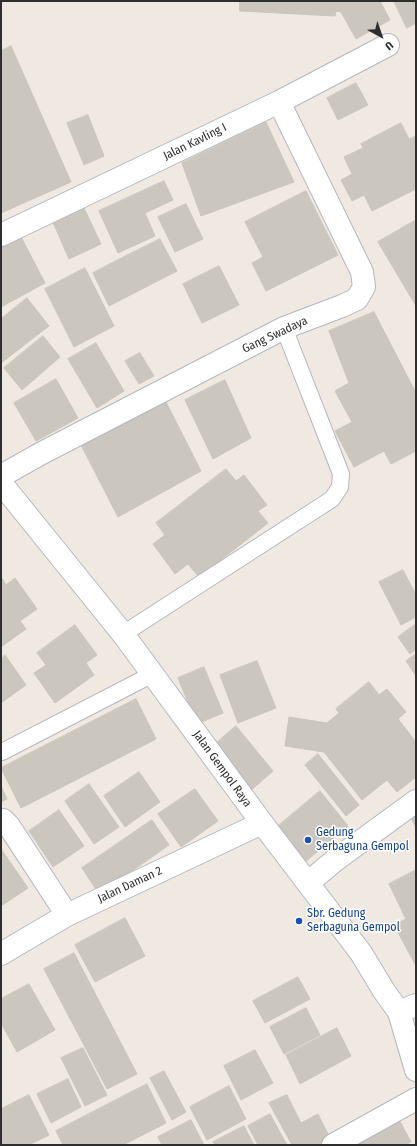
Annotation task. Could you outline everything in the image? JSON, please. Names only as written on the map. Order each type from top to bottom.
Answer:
[{"type":"street","name":"Jalan Kavling I","points":[[1,235],[279,102],[388,45]]},
{"type":"street","name":"Gang Swadaya","points":[[1,476],[284,328],[357,299],[364,287],[362,272],[279,102]]},
{"type":"street","name":"Jalan Gempol Raya","points":[[1,483],[123,634],[262,823],[362,953],[384,991],[408,1008],[416,1070]]},
{"type":"street","points":[[308,883],[334,861],[416,801]]},
{"type":"street","points":[[1,820],[9,826],[67,915]]},
{"type":"street","name":"Jalan Daman 2","points":[[1,954],[67,915],[262,823]]},
{"type":"street","points":[[333,1145],[416,1099]]},
{"type":"lane","points":[[123,634],[332,500],[340,487],[341,474],[284,328]]},
{"type":"lane","points":[[2,752],[153,674]]},
{"type":"building","points":[[240,1],[380,1],[390,20],[356,39],[341,12],[336,11],[335,16],[240,11]]},
{"type":"building","points":[[394,1],[416,1],[416,23],[407,28]]},
{"type":"building","points":[[11,46],[71,182],[1,213],[1,51]]},
{"type":"building","points":[[356,83],[368,105],[338,120],[327,98]]},
{"type":"building","points":[[88,115],[104,156],[84,165],[67,123]]},
{"type":"building","points":[[266,122],[294,182],[201,216],[182,163]]},
{"type":"building","points":[[401,123],[409,139],[416,136],[416,189],[372,211],[364,195],[352,201],[341,180],[352,174],[344,157],[363,148],[361,144]]},
{"type":"building","points":[[164,181],[173,200],[145,213],[155,236],[118,253],[99,211]]},
{"type":"building","points":[[306,191],[338,255],[266,291],[252,263],[263,257],[245,222]]},
{"type":"building","points":[[186,204],[203,239],[175,252],[158,217]]},
{"type":"building","points":[[83,206],[101,244],[69,259],[52,220]]},
{"type":"building","points":[[416,220],[416,306],[378,242]]},
{"type":"building","points":[[19,233],[45,283],[1,307],[1,243]]},
{"type":"building","points":[[160,239],[177,271],[136,292],[120,259]]},
{"type":"building","points":[[120,259],[136,292],[109,306],[93,273]]},
{"type":"building","points":[[219,266],[239,305],[202,323],[183,284]]},
{"type":"building","points":[[85,268],[114,326],[74,347],[45,289]]},
{"type":"building","points":[[27,298],[49,326],[1,363],[1,319]]},
{"type":"building","points":[[374,312],[416,393],[416,451],[391,464],[384,451],[354,467],[335,431],[352,422],[335,391],[349,383],[329,331]]},
{"type":"building","points":[[43,336],[60,357],[22,390],[4,368]]},
{"type":"building","points":[[96,343],[124,391],[97,408],[68,359]]},
{"type":"building","points":[[140,353],[154,376],[139,384],[125,361]]},
{"type":"building","points":[[56,379],[78,418],[36,441],[14,403]]},
{"type":"building","points":[[225,380],[251,438],[213,459],[185,400]]},
{"type":"building","points":[[165,400],[201,471],[118,517],[81,445]]},
{"type":"building","points":[[226,469],[236,481],[244,475],[267,505],[258,511],[268,523],[199,577],[188,564],[175,574],[153,544],[165,535],[156,523]]},
{"type":"building","points":[[403,570],[416,595],[416,617],[401,625],[379,582]]},
{"type":"building","points":[[1,577],[6,585],[15,578],[37,609],[20,621],[26,629],[1,647]]},
{"type":"building","points":[[416,624],[416,649],[410,654],[398,637]]},
{"type":"building","points":[[75,625],[97,655],[86,663],[94,675],[55,703],[34,673],[46,665],[37,653]]},
{"type":"building","points":[[416,654],[416,676],[406,661]]},
{"type":"building","points":[[5,655],[26,685],[1,703],[1,659]]},
{"type":"building","points":[[257,661],[276,708],[238,723],[220,675]]},
{"type":"building","points":[[204,667],[223,713],[197,724],[178,678]]},
{"type":"building","points":[[369,682],[379,695],[387,689],[406,712],[398,719],[416,742],[416,777],[397,792],[387,780],[362,800],[324,752],[285,746],[289,717],[327,723],[339,713],[336,709]]},
{"type":"building","points":[[136,699],[156,739],[21,808],[1,768]]},
{"type":"building","points":[[236,726],[273,771],[249,792],[212,747]]},
{"type":"building","points":[[318,754],[359,805],[346,816],[305,765]]},
{"type":"building","points":[[139,772],[160,802],[125,827],[104,796]]},
{"type":"building","points":[[89,784],[119,827],[94,844],[65,801]]},
{"type":"building","points":[[1,786],[7,799],[1,802]]},
{"type":"building","points":[[195,789],[218,821],[181,847],[158,814]]},
{"type":"building","points":[[320,791],[348,826],[305,862],[277,827]]},
{"type":"building","points":[[59,810],[84,846],[53,867],[29,831]]},
{"type":"building","points":[[416,814],[416,828],[411,818]]},
{"type":"building","points":[[152,820],[169,845],[99,894],[82,868]]},
{"type":"building","points":[[1,849],[28,888],[1,906]]},
{"type":"building","points":[[416,870],[416,966],[394,925],[406,919],[389,884]]},
{"type":"building","points":[[125,918],[145,956],[95,982],[75,945]]},
{"type":"building","points":[[74,953],[137,1074],[107,1089],[44,969]]},
{"type":"building","points":[[298,977],[310,999],[265,1023],[253,1001]]},
{"type":"building","points":[[29,984],[55,1030],[17,1052],[1,1023],[1,999]]},
{"type":"building","points":[[306,1008],[320,1035],[284,1054],[270,1027]]},
{"type":"building","points":[[337,1028],[351,1056],[300,1084],[286,1055]]},
{"type":"building","points":[[83,1048],[107,1095],[85,1106],[61,1058]]},
{"type":"building","points":[[255,1050],[273,1083],[241,1100],[224,1066]]},
{"type":"building","points":[[164,1071],[186,1112],[172,1120],[150,1078]]},
{"type":"building","points":[[68,1079],[81,1107],[51,1123],[37,1094]]},
{"type":"building","points":[[147,1084],[166,1123],[123,1145],[63,1145],[56,1131]]},
{"type":"building","points":[[229,1086],[246,1119],[207,1140],[190,1107]]},
{"type":"building","points":[[29,1095],[49,1135],[29,1145],[1,1145],[1,1109]]},
{"type":"building","points":[[287,1095],[301,1123],[318,1114],[330,1138],[317,1145],[292,1145],[269,1103]]},
{"type":"building","points":[[270,1114],[287,1145],[258,1145],[248,1126]]},
{"type":"building","points":[[397,1116],[411,1142],[405,1145],[356,1145],[353,1140]]},
{"type":"building","points":[[191,1120],[204,1145],[162,1145],[158,1137]]},
{"type":"building","points":[[244,1126],[254,1145],[215,1145],[213,1142]]},
{"type":"place","name":"Gedung Serbaguna Gempol","points":[[308,840]]},
{"type":"place","name":"Sbr. Gedung Serbaguna Gempol","points":[[299,921]]}]
